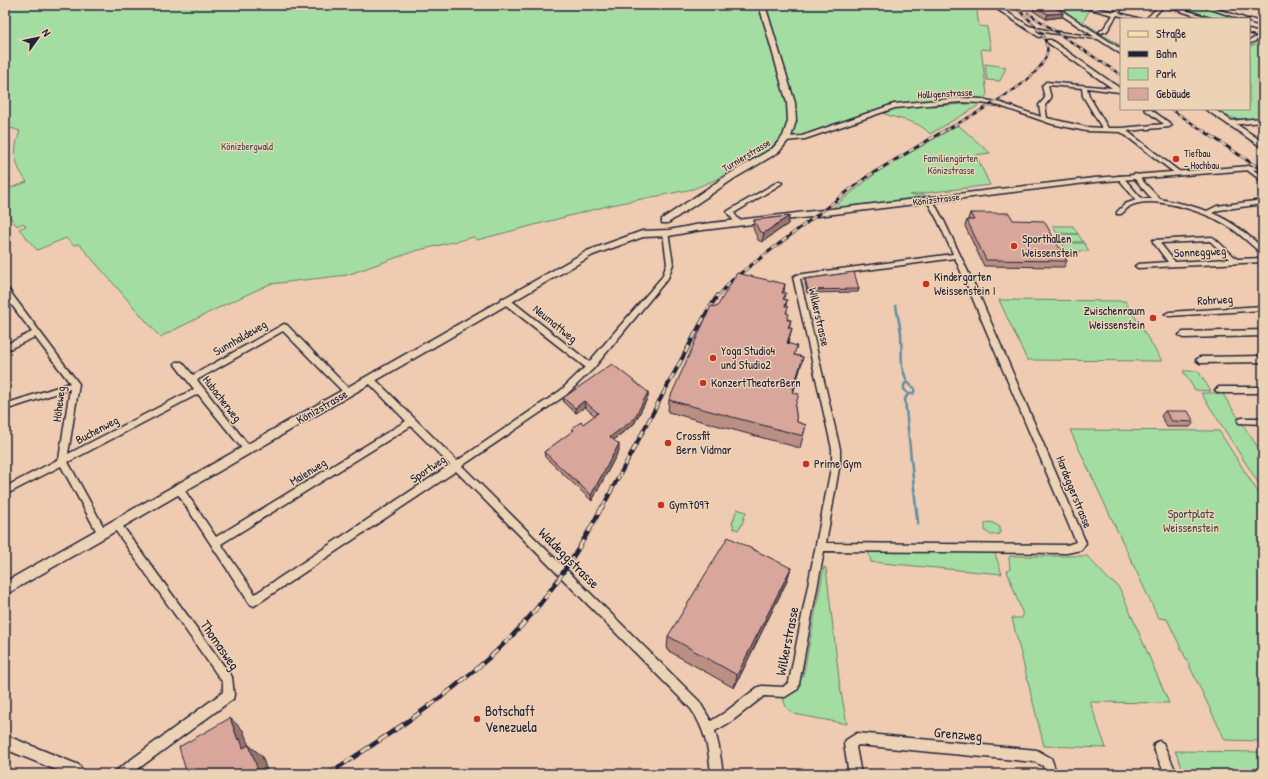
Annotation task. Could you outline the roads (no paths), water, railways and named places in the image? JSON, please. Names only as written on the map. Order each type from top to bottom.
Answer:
[{"type":"main road","name":"Turnierstrasse","points":[[667,228],[679,212],[727,178],[776,150],[786,139],[792,121],[791,103],[762,5]]},
{"type":"main road","points":[[1049,5],[1099,35],[1120,51]]},
{"type":"main road","points":[[1210,110],[1263,146]]},
{"type":"main road","name":"Könizstrasse","points":[[5,589],[505,300],[595,250],[642,234],[667,228],[694,228],[929,199],[1135,176],[1263,167]]},
{"type":"street","points":[[993,5],[1041,36]]},
{"type":"street","points":[[1077,5],[1134,18]]},
{"type":"street","points":[[1027,27],[1050,32],[1099,35],[1105,30],[1122,5]]},
{"type":"street","points":[[1149,18],[1162,5]]},
{"type":"street","points":[[1165,5],[1208,18]]},
{"type":"street","points":[[1201,5],[1242,18]]},
{"type":"street","points":[[1188,18],[1194,14]]},
{"type":"street","points":[[1250,20],[1263,24]]},
{"type":"street","points":[[1250,31],[1262,35]]},
{"type":"street","points":[[1250,42],[1262,35]]},
{"type":"street","points":[[1049,41],[1120,91]]},
{"type":"street","points":[[1044,120],[1042,105],[1048,98],[1046,84],[1055,83],[1120,91]]},
{"type":"street","points":[[1084,86],[1088,99],[1106,130]]},
{"type":"street","name":"Holligenstrasse","points":[[786,139],[803,138],[889,107],[955,101],[991,102],[1013,108],[1044,120],[1077,128],[1122,130],[1167,126],[1168,124],[1148,110]]},
{"type":"street","points":[[1229,123],[1263,120]]},
{"type":"street","points":[[1122,130],[1178,173]]},
{"type":"street","points":[[1248,168],[1263,180]]},
{"type":"street","points":[[1135,176],[1158,201]]},
{"type":"street","points":[[1120,178],[1140,201]]},
{"type":"street","points":[[738,223],[730,212],[779,183]]},
{"type":"street","name":"Hardeggerstrasse","points":[[821,547],[1068,549],[1078,547],[1081,543],[1004,360],[941,221],[929,199]]},
{"type":"street","points":[[1119,213],[1122,209],[1140,201],[1158,201],[1180,204],[1207,212],[1231,225],[1263,252]]},
{"type":"street","points":[[1207,212],[1218,208],[1263,202]]},
{"type":"street","name":"Sportweg","points":[[178,488],[254,601],[550,403],[590,367],[666,278],[670,264],[667,228]]},
{"type":"street","points":[[1174,264],[1155,241],[1212,239],[1235,261]]},
{"type":"street","name":"Wilkerstrasse","points":[[709,728],[728,717],[762,691],[785,692],[794,685],[821,547],[836,463],[836,447],[796,277],[957,256]]},
{"type":"street","name":"Sonneggweg","points":[[1138,266],[1263,260]]},
{"type":"street","name":"Höheweg","points":[[5,291],[75,384],[63,461]]},
{"type":"street","name":"Neumattweg","points":[[505,300],[590,367]]},
{"type":"street","name":"Rohrweg","points":[[1169,314],[1263,308]]},
{"type":"street","name":"Sunnhaldeweg","points":[[192,380],[284,327],[348,392]]},
{"type":"street","points":[[5,348],[37,333]]},
{"type":"street","points":[[1183,335],[1263,333]]},
{"type":"street","points":[[1200,360],[1263,359]]},
{"type":"street","name":"Hubacherweg","points":[[179,364],[247,450]]},
{"type":"street","name":"Waldeggstrasse","points":[[370,379],[690,700],[704,717],[709,728],[715,750],[717,774]]},
{"type":"street","points":[[5,407],[75,384]]},
{"type":"street","name":"Buchenweg","points":[[5,491],[199,390]]},
{"type":"street","points":[[1220,390],[1263,390]]},
{"type":"street","name":"Maienweg","points":[[215,543],[412,421]]},
{"type":"street","points":[[1242,421],[1263,421]]},
{"type":"street","points":[[63,461],[102,533]]},
{"type":"street","points":[[829,505],[839,502]]},
{"type":"street","name":"Thomasweg","points":[[116,524],[228,681],[230,695],[122,774]]},
{"type":"street","name":"Grenzweg","points":[[855,774],[850,744],[857,739],[1037,756],[1047,762],[1051,774]]},
{"type":"street","points":[[5,742],[74,770],[78,774]]},
{"type":"street","points":[[1159,747],[1170,774]]},
{"type":"waterway","points":[[896,306],[901,332],[902,367],[907,382]]},
{"type":"waterway","points":[[907,382],[915,389],[913,394],[908,394]]},
{"type":"waterway","points":[[907,382],[904,385],[904,389],[908,394]]},
{"type":"waterway","points":[[908,394],[905,399],[916,508]]},
{"type":"waterway","points":[[916,507],[918,524]]},
{"type":"tram line","points":[[1250,5],[1263,9]]},
{"type":"railway","points":[[946,130],[989,106],[1024,82],[1037,70],[1046,58],[1047,46],[1042,34],[1028,18],[1012,5]]},
{"type":"railway","points":[[1028,13],[1120,74]]},
{"type":"railway","points":[[1172,110],[1202,130]]},
{"type":"railway","points":[[718,296],[733,279],[868,176],[947,129]]},
{"type":"railway","points":[[1201,129],[1263,171]]},
{"type":"railway","points":[[602,508],[708,310],[718,295]]},
{"type":"railway","points":[[328,774],[399,727],[445,694],[489,658],[510,638],[537,608],[561,576],[602,507]]},
{"type":"place","name":"Tiefbau – Hochbau","points":[[1176,159]]},
{"type":"place","name":"Sporthallen Weissenstein","points":[[1014,246]]},
{"type":"place","name":"Kindergarten Weissenstein I","points":[[926,284]]},
{"type":"place","name":"Zwischenraum Weissenstein","points":[[1153,318]]},
{"type":"place","name":"Yoga Studio4 und Studio2","points":[[713,358]]},
{"type":"place","name":"KonzertTheaterBern","points":[[703,383]]},
{"type":"place","name":"Crossfit Bern Vidmar","points":[[668,443]]},
{"type":"place","name":"Prime Gym","points":[[806,464]]},
{"type":"place","name":"Gym7097","points":[[661,505]]},
{"type":"place","name":"Botschaft Venezuela","points":[[477,719]]},
{"type":"park label","name":"Könizbergwald","points":[[247,146]]},
{"type":"park label","name":"Familiengärten Könizstrasse","points":[[951,164]]},
{"type":"park label","name":"Sportplatz Weissenstein","points":[[1191,521]]}]
